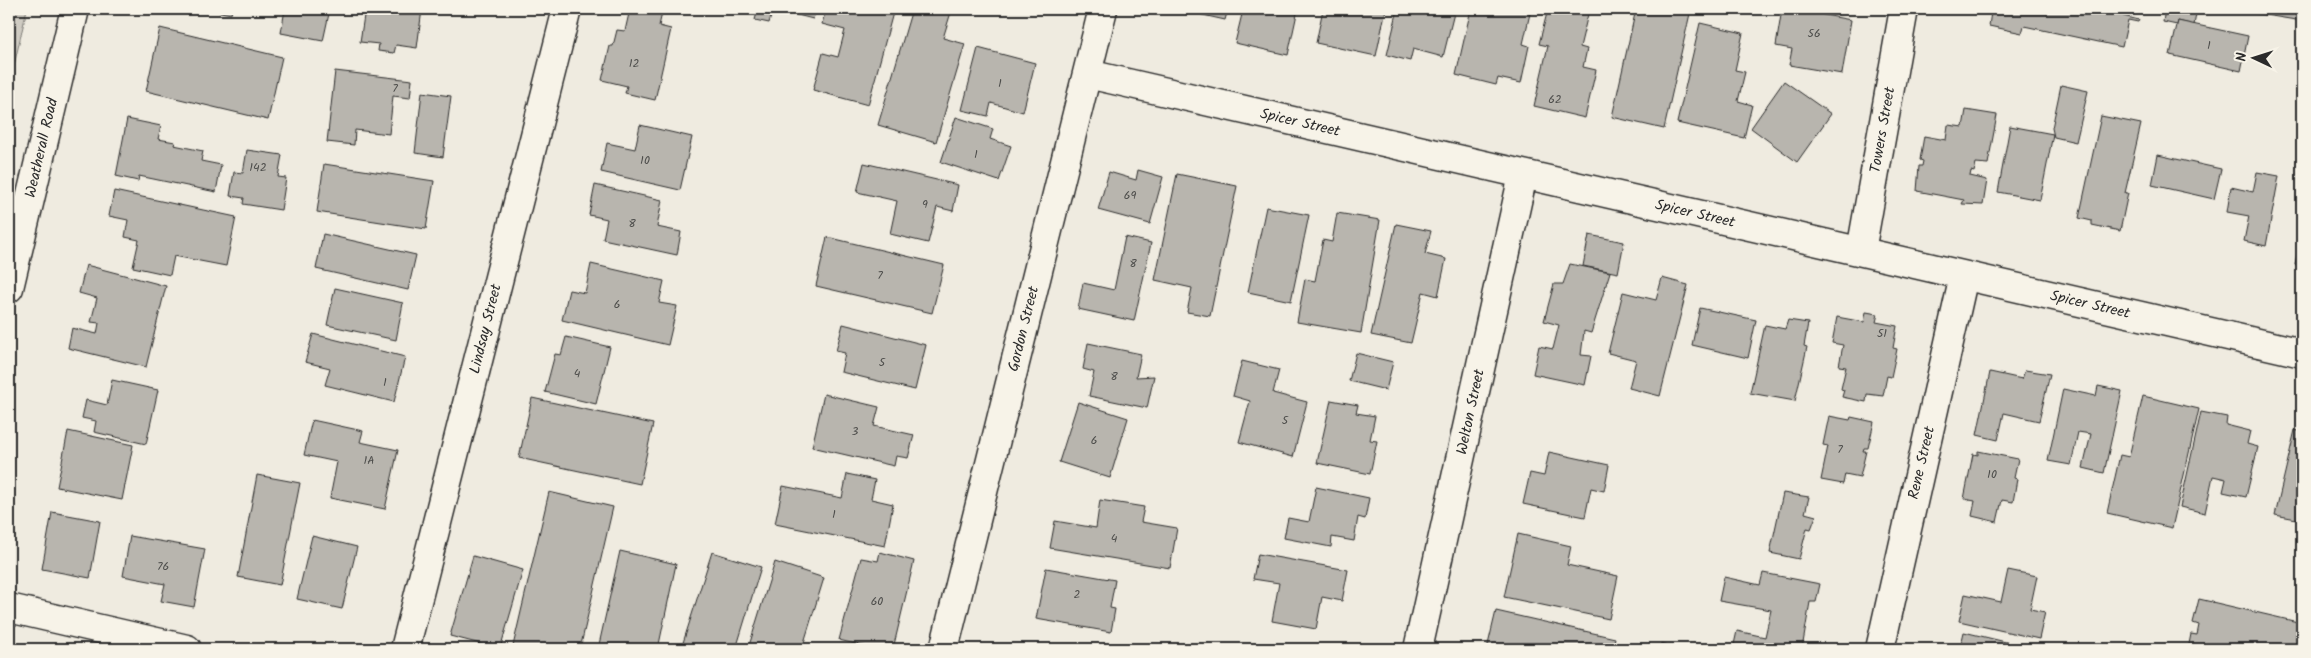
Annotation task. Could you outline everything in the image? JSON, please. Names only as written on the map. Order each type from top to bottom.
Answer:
[{"type":"street","name":"Weatherall Road","points":[[9,288],[75,9]]},
{"type":"street","name":"Lindsay Street","points":[[404,649],[567,9]]},
{"type":"street","name":"Gordon Street","points":[[944,649],[1103,9]]},
{"type":"street","name":"Towers Street","points":[[1861,251],[1904,9]]},
{"type":"street","name":"Spicer Street","points":[[1088,74],[2302,353]]},
{"type":"street","name":"Welton Street","points":[[1418,649],[1523,175]]},
{"type":"street","name":"Rene Street","points":[[1880,649],[1964,276]]},
{"type":"street","points":[[9,608],[187,649]]},
{"type":"shaded area","points":[[9,9],[27,9],[9,87]]},
{"type":"building","points":[[205,9],[232,9],[231,14]]},
{"type":"building","points":[[285,9],[330,9],[323,41],[281,33]]},
{"type":"building","points":[[365,9],[422,9],[417,48],[396,45],[394,53],[378,51],[379,44],[360,42]]},
{"type":"building","points":[[630,9],[645,9],[662,13],[659,26],[671,29],[655,100],[625,93],[627,86],[602,80],[610,46],[613,46],[617,30],[625,31]]},
{"type":"building","points":[[758,9],[773,9],[769,23],[755,20]]},
{"type":"building","points":[[774,9],[816,9],[813,19]]},
{"type":"building","points":[[826,9],[894,9],[868,105],[813,90],[823,53],[838,57],[845,30],[822,24]]},
{"type":"building","points":[[912,9],[952,9],[943,38],[965,44],[936,142],[878,125]]},
{"type":"building","points":[[1195,9],[1228,9],[1225,20],[1194,13]]},
{"type":"building","points":[[1298,9],[1288,55],[1235,43],[1243,10]]},
{"type":"building","points":[[1323,9],[1386,9],[1376,56],[1316,43]]},
{"type":"building","points":[[1398,9],[1455,9],[1443,57],[1413,49],[1410,61],[1387,55]]},
{"type":"building","points":[[1471,9],[1531,9],[1523,44],[1529,46],[1521,83],[1498,78],[1496,85],[1456,75]]},
{"type":"building","points":[[1548,9],[1604,9],[1603,13],[1589,10],[1580,47],[1587,49],[1583,67],[1596,70],[1585,118],[1534,106],[1548,46],[1539,44]]},
{"type":"building","points":[[1636,9],[1691,9],[1664,129],[1612,117]]},
{"type":"building","points":[[1782,9],[1814,9],[1814,13],[1851,20],[1842,74],[1789,65],[1792,49],[1776,46]]},
{"type":"building","points":[[1983,9],[2125,9],[2123,16],[2139,20],[2138,22],[2128,20],[2122,47],[2024,26],[2022,33],[1989,26],[1991,12]]},
{"type":"building","points":[[2165,9],[2197,9],[2194,25],[2178,21],[2177,25],[2163,22]]},
{"type":"building","points":[[2254,9],[2302,9],[2302,21],[2253,13]]},
{"type":"building","points":[[2178,21],[2248,36],[2241,71],[2170,55]]},
{"type":"building","points":[[1700,23],[1743,33],[1735,70],[1745,72],[1738,101],[1752,105],[1744,138],[1677,123]]},
{"type":"building","points":[[160,28],[282,57],[268,120],[146,91]]},
{"type":"building","points":[[978,48],[1035,63],[1023,112],[991,103],[988,116],[962,110]]},
{"type":"building","points":[[335,71],[412,80],[410,98],[393,96],[389,134],[355,130],[354,145],[327,142]]},
{"type":"building","points":[[1784,81],[1831,114],[1797,162],[1751,128]]},
{"type":"building","points":[[2061,85],[2088,91],[2076,142],[2054,137],[2052,128]]},
{"type":"building","points":[[422,92],[451,96],[443,157],[415,153]]},
{"type":"building","points":[[1966,110],[1997,115],[1988,164],[1976,163],[1974,172],[1971,171],[1970,176],[1987,180],[1983,205],[1962,204],[1964,200],[1917,191],[1919,166],[1922,166],[1923,161],[1920,160],[1924,136],[1946,140],[1948,125],[1963,127]]},
{"type":"building","points":[[2101,116],[2141,124],[2125,193],[2128,193],[2120,231],[2092,225],[2092,221],[2079,218]]},
{"type":"building","points":[[956,117],[993,129],[990,139],[1011,146],[999,181],[941,162]]},
{"type":"building","points":[[127,119],[161,126],[158,139],[175,142],[174,145],[203,151],[201,161],[221,165],[216,192],[139,176],[138,181],[116,176]]},
{"type":"building","points":[[640,125],[692,137],[680,190],[601,172],[607,143],[635,149]]},
{"type":"building","points":[[2010,126],[2053,134],[2040,200],[1998,192]]},
{"type":"building","points":[[247,150],[282,155],[278,177],[286,178],[281,210],[243,204],[244,198],[230,196],[234,172],[243,173]]},
{"type":"building","points":[[2158,155],[2221,169],[2214,199],[2152,185]]},
{"type":"building","points":[[864,163],[958,185],[953,211],[937,207],[928,243],[890,234],[897,201],[857,192]]},
{"type":"building","points":[[324,164],[434,181],[426,229],[317,212]]},
{"type":"building","points":[[1138,170],[1163,177],[1150,224],[1098,210],[1109,172],[1136,180]]},
{"type":"building","points":[[2257,172],[2279,176],[2266,246],[2244,241],[2249,216],[2227,212],[2231,187],[2253,192]]},
{"type":"building","points":[[1177,174],[1237,186],[1210,316],[1187,312],[1192,288],[1155,280]]},
{"type":"building","points":[[595,185],[662,200],[657,227],[681,232],[677,255],[603,239],[607,219],[589,215]]},
{"type":"building","points":[[114,191],[236,217],[226,266],[174,256],[170,275],[133,267],[139,240],[125,237],[128,220],[109,216]]},
{"type":"building","points":[[1266,207],[1309,215],[1291,301],[1248,292]]},
{"type":"building","points":[[1337,213],[1380,220],[1361,333],[1297,322],[1305,279],[1315,281],[1323,240],[1332,242]]},
{"type":"building","points":[[1396,224],[1431,231],[1425,254],[1446,259],[1438,296],[1423,292],[1411,343],[1371,335]]},
{"type":"building","points":[[2302,232],[2302,267],[2295,265]]},
{"type":"building","points":[[323,234],[416,255],[408,290],[316,269]]},
{"type":"building","points":[[1589,235],[1624,242],[1618,273],[1583,266]]},
{"type":"building","points":[[827,237],[944,265],[932,313],[816,286]]},
{"type":"building","points":[[1125,237],[1151,243],[1134,321],[1078,309],[1083,283],[1114,290]]},
{"type":"building","points":[[591,264],[664,281],[659,303],[677,306],[668,345],[562,320],[569,290],[585,293]]},
{"type":"building","points":[[1570,264],[1610,272],[1591,333],[1584,331],[1581,355],[1591,356],[1585,385],[1533,374],[1539,346],[1553,349],[1559,325],[1544,321],[1554,284],[1563,284]]},
{"type":"building","points":[[86,265],[166,286],[146,367],[68,348],[72,328],[97,334],[99,323],[91,322],[97,298],[79,293]]},
{"type":"building","points":[[1662,278],[1688,285],[1660,396],[1629,388],[1636,360],[1608,353],[1623,292],[1656,300]]},
{"type":"building","points":[[335,288],[403,303],[396,340],[327,325]]},
{"type":"building","points":[[1700,308],[1756,320],[1748,358],[1692,345]]},
{"type":"building","points":[[1866,312],[1878,314],[1876,322],[1897,326],[1893,348],[1897,349],[1891,377],[1887,376],[1883,396],[1867,394],[1866,402],[1842,397],[1844,390],[1841,389],[1846,367],[1839,366],[1843,345],[1832,343],[1837,317],[1864,322]]},
{"type":"building","points":[[1788,320],[1808,323],[1804,346],[1807,347],[1795,401],[1750,393],[1765,325],[1785,329]]},
{"type":"building","points":[[843,324],[926,345],[915,390],[841,372],[845,353],[836,351]]},
{"type":"building","points":[[313,334],[405,357],[394,402],[325,385],[330,368],[305,362]]},
{"type":"building","points":[[566,337],[610,347],[596,404],[545,392],[555,354],[561,355]]},
{"type":"building","points":[[1088,343],[1141,354],[1136,377],[1154,376],[1147,408],[1089,396],[1094,372],[1083,369]]},
{"type":"building","points":[[1356,353],[1393,362],[1386,390],[1349,381]]},
{"type":"building","points":[[1242,361],[1279,370],[1273,393],[1307,402],[1293,457],[1239,442],[1250,401],[1233,396]]},
{"type":"building","points":[[2025,370],[2050,374],[2039,421],[2004,413],[1998,440],[1977,435],[1990,372],[2022,379]]},
{"type":"building","points":[[112,380],[158,390],[146,444],[94,432],[96,421],[82,418],[86,400],[107,405]]},
{"type":"building","points":[[2098,386],[2122,391],[2104,473],[2083,468],[2091,434],[2078,432],[2071,465],[2048,461],[2063,389],[2096,396]]},
{"type":"building","points":[[824,394],[879,407],[874,426],[914,435],[908,458],[896,456],[894,466],[812,447]]},
{"type":"building","points":[[2143,396],[2199,409],[2172,528],[2107,513],[2120,455],[2129,457]]},
{"type":"building","points":[[532,398],[653,424],[640,484],[519,458]]},
{"type":"building","points":[[1331,400],[1358,405],[1356,413],[1375,416],[1370,440],[1377,441],[1370,474],[1317,463]]},
{"type":"building","points":[[1078,402],[1128,418],[1110,478],[1059,462]]},
{"type":"building","points":[[2201,412],[2227,417],[2226,425],[2250,431],[2247,444],[2258,447],[2246,497],[2223,492],[2226,479],[2213,476],[2205,513],[2180,507]]},
{"type":"building","points":[[1829,416],[1850,420],[1851,417],[1874,422],[1868,448],[1864,448],[1863,451],[1866,451],[1860,477],[1845,474],[1843,484],[1821,480],[1828,446],[1823,445]]},
{"type":"building","points":[[312,420],[363,431],[360,442],[398,450],[385,509],[330,498],[337,462],[304,455]]},
{"type":"building","points":[[2295,430],[2302,432],[2302,520],[2275,515]]},
{"type":"building","points":[[68,431],[133,445],[122,500],[57,487]]},
{"type":"building","points":[[1978,451],[2018,459],[2014,478],[2017,479],[2013,502],[2002,500],[1997,522],[1972,516],[1975,501],[1964,499],[1973,454],[1978,455]]},
{"type":"building","points":[[1549,452],[1609,465],[1604,491],[1591,488],[1585,517],[1523,504],[1530,473],[1544,476]]},
{"type":"building","points":[[847,474],[875,480],[871,499],[893,504],[885,546],[775,524],[783,486],[842,498]]},
{"type":"building","points":[[257,475],[300,483],[280,585],[238,577]]},
{"type":"building","points":[[1316,487],[1369,498],[1365,519],[1358,517],[1354,541],[1332,537],[1331,547],[1284,538],[1288,518],[1309,522]]},
{"type":"building","points":[[549,492],[613,507],[580,649],[527,649],[513,646]]},
{"type":"building","points":[[1783,493],[1809,497],[1805,513],[1816,516],[1811,529],[1807,528],[1799,559],[1770,553]]},
{"type":"building","points":[[1100,500],[1144,507],[1141,522],[1177,528],[1170,568],[1050,548],[1055,521],[1096,528]]},
{"type":"building","points":[[52,512],[100,521],[90,578],[42,569]]},
{"type":"building","points":[[1518,534],[1571,546],[1567,565],[1618,576],[1609,619],[1504,597]]},
{"type":"building","points":[[130,536],[205,549],[194,607],[161,601],[165,584],[123,576]]},
{"type":"building","points":[[312,536],[357,547],[342,609],[297,599]]},
{"type":"building","points":[[620,551],[676,564],[658,649],[598,649]]},
{"type":"building","points":[[712,552],[761,567],[736,649],[681,649]]},
{"type":"building","points":[[880,552],[914,561],[893,649],[876,649],[839,640],[861,558],[878,561]]},
{"type":"building","points":[[1258,554],[1348,570],[1342,601],[1322,597],[1316,629],[1272,621],[1279,583],[1253,579]]},
{"type":"building","points":[[473,556],[523,570],[500,649],[450,636]]},
{"type":"building","points":[[775,562],[824,578],[802,649],[748,649]]},
{"type":"building","points":[[1046,568],[1115,580],[1110,608],[1115,609],[1111,632],[1036,619]]},
{"type":"building","points":[[2008,570],[2037,576],[2030,609],[2045,612],[2039,639],[1959,621],[1965,594],[2001,602]]},
{"type":"building","points":[[1763,573],[1820,584],[1816,602],[1810,602],[1802,649],[1733,649],[1737,631],[1765,637],[1771,610],[1719,601],[1724,577],[1760,585]]},
{"type":"building","points":[[2199,599],[2302,623],[2302,648],[2188,649],[2191,634],[2197,635],[2199,625],[2193,623]]},
{"type":"building","points":[[1496,611],[1615,638],[1612,649],[1487,649]]},
{"type":"building","points":[[1964,632],[2035,649],[1960,649]]},
{"type":"building","points":[[1661,643],[1686,649],[1660,649]]}]
